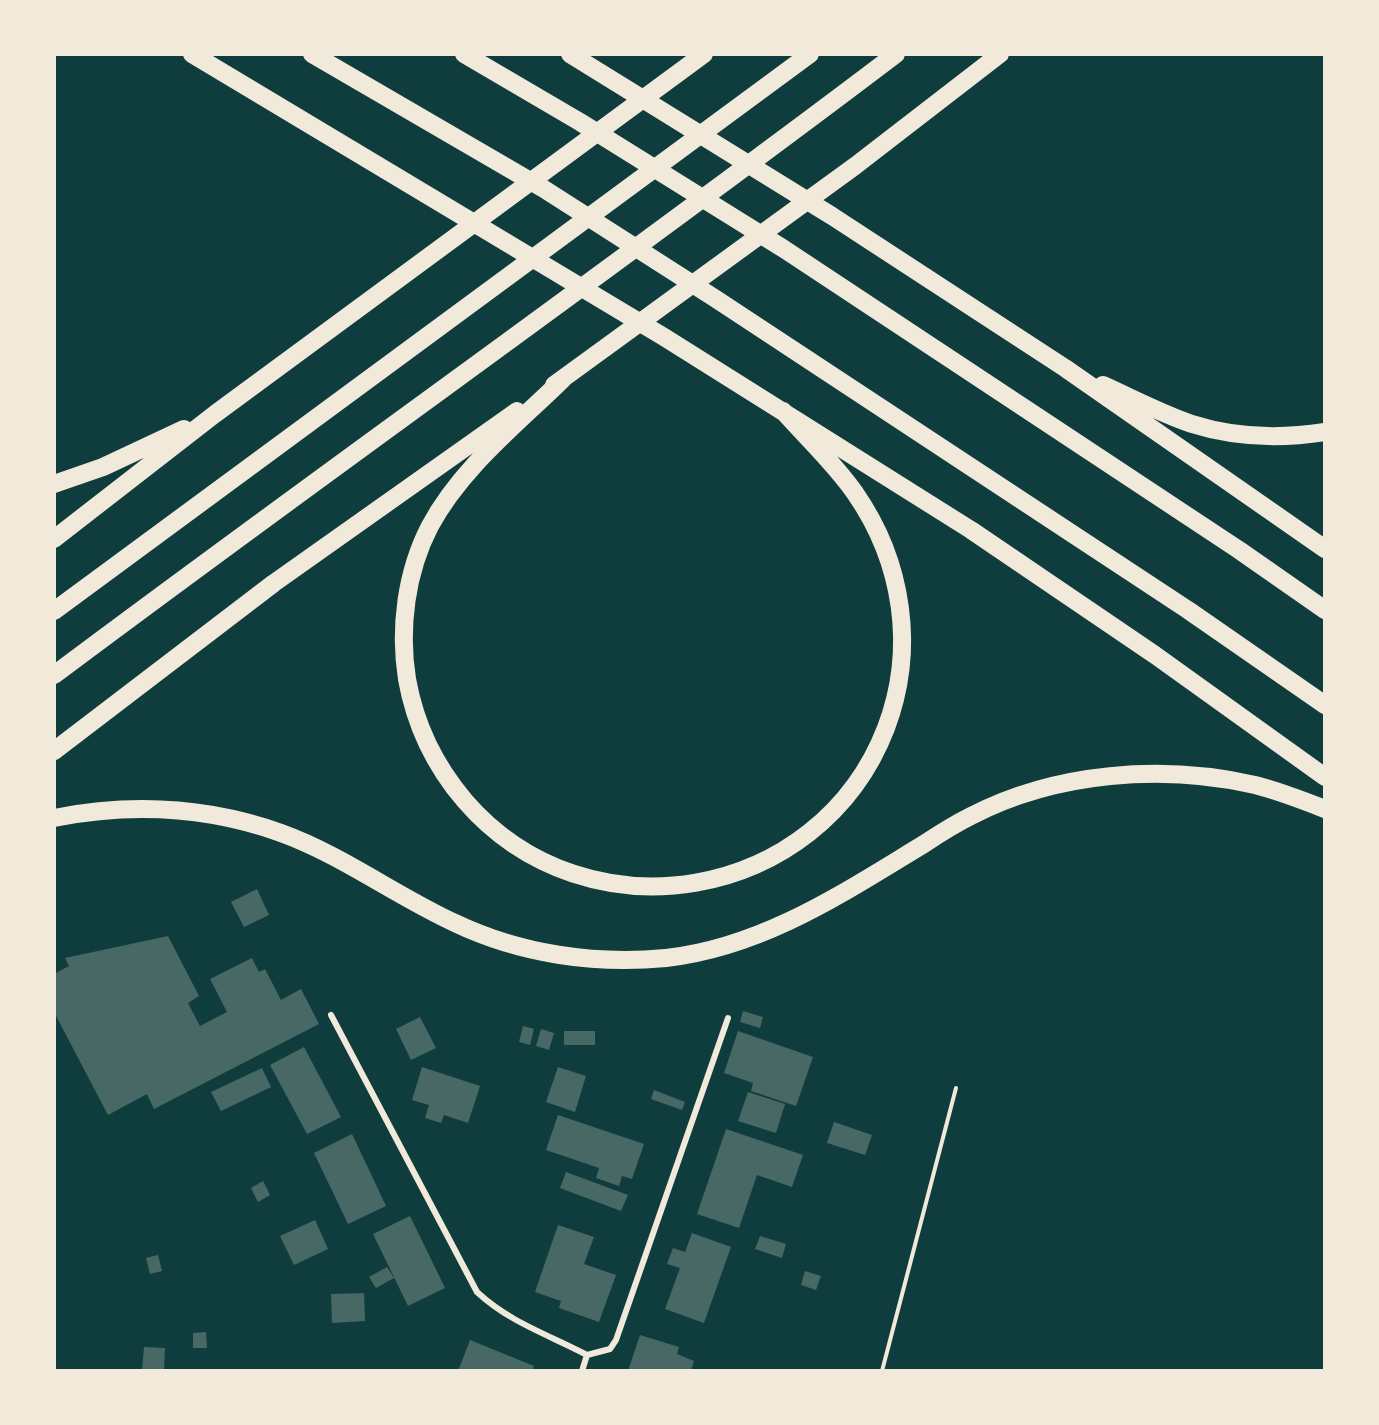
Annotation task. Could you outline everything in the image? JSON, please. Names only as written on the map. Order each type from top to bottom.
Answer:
[{"type":"highway","points":[[183,54],[243,83]]},
{"type":"highway","points":[[192,54],[783,411],[971,530],[1155,655],[1325,777]]},
{"type":"highway","points":[[312,54],[544,189],[676,273],[1188,610],[1325,705]]},
{"type":"highway","points":[[464,54],[586,126],[784,249],[1230,543],[1325,610]]},
{"type":"highway","points":[[570,54],[832,216],[1065,368],[1325,549]]},
{"type":"highway","points":[[54,611],[810,54]]},
{"type":"highway","points":[[54,675],[896,54]]},
{"type":"highway","points":[[54,751],[274,583],[563,379],[855,166],[1000,54]]},
{"type":"highway","points":[[54,539],[215,414],[703,55]]},
{"type":"highway","points":[[1065,368],[1191,424],[1260,437],[1325,432]]},
{"type":"highway","points":[[563,379],[468,471],[447,498],[429,528],[416,559],[408,593],[404,627],[405,661],[413,706],[420,728],[435,759],[454,788],[476,814],[502,836],[531,855],[562,870],[595,880],[629,886],[663,887],[697,884],[731,875],[762,863],[792,845],[819,824],[850,792],[863,774],[879,744],[891,713],[903,647],[902,614],[896,581],[886,549],[872,519],[854,490],[783,411]]},
{"type":"highway","points":[[54,484],[103,467],[215,414]]},
{"type":"highway","points":[[54,818],[81,812],[162,809],[203,813],[243,821],[319,850],[456,924],[497,940],[539,952],[582,958],[626,960],[708,951],[748,939],[824,904],[971,816],[1012,798],[1053,786],[1118,776],[1184,774],[1221,778],[1257,786],[1325,809]]},
{"type":"street","points":[[331,1015],[477,1292],[514,1320],[587,1355],[609,1349],[616,1340],[728,1018]]},
{"type":"street","points":[[582,1371],[587,1355]]},
{"type":"path","points":[[882,1371],[956,1088]]},
{"type":"building","points":[[257,889],[269,915],[244,927],[231,902]]},
{"type":"building","points":[[168,936],[199,996],[188,1003],[200,1026],[227,1012],[210,979],[252,958],[259,972],[265,969],[281,1000],[301,989],[319,1024],[154,1109],[147,1094],[108,1115],[54,1012],[54,974],[69,966],[65,958]]},
{"type":"building","points":[[743,1011],[763,1017],[760,1028],[740,1022]]},
{"type":"building","points":[[420,1017],[436,1048],[411,1060],[396,1029]]},
{"type":"building","points":[[523,1026],[534,1029],[530,1045],[519,1042]]},
{"type":"building","points":[[541,1029],[554,1033],[549,1050],[536,1046]]},
{"type":"building","points":[[564,1031],[595,1031],[595,1045],[564,1045]]},
{"type":"building","points":[[738,1031],[813,1057],[796,1106],[751,1091],[753,1083],[724,1073]]},
{"type":"building","points":[[304,1047],[341,1117],[307,1134],[270,1065]]},
{"type":"building","points":[[422,1067],[480,1086],[468,1123],[444,1115],[441,1123],[425,1118],[429,1105],[412,1100]]},
{"type":"building","points":[[558,1067],[586,1076],[575,1112],[546,1102]]},
{"type":"building","points":[[262,1068],[271,1087],[221,1111],[211,1092]]},
{"type":"building","points":[[654,1090],[685,1102],[682,1110],[651,1099]]},
{"type":"building","points":[[748,1092],[785,1104],[776,1133],[738,1121]]},
{"type":"building","points":[[558,1115],[644,1144],[632,1179],[622,1176],[619,1186],[596,1178],[599,1168],[546,1150]]},
{"type":"building","points":[[834,1122],[872,1135],[865,1155],[827,1143]]},
{"type":"building","points":[[726,1129],[803,1155],[792,1187],[757,1175],[739,1228],[697,1214]]},
{"type":"building","points":[[352,1134],[386,1206],[348,1224],[314,1153]]},
{"type":"building","points":[[566,1172],[628,1195],[621,1211],[560,1188]]},
{"type":"building","points":[[263,1181],[270,1195],[258,1202],[251,1188]]},
{"type":"building","points":[[410,1216],[445,1288],[408,1306],[373,1234]]},
{"type":"building","points":[[315,1220],[328,1249],[294,1265],[280,1236]]},
{"type":"building","points":[[558,1225],[594,1237],[584,1264],[616,1275],[599,1322],[559,1308],[561,1301],[535,1292]]},
{"type":"building","points":[[692,1233],[731,1247],[704,1323],[665,1309],[680,1268],[667,1264],[673,1248],[685,1252]]},
{"type":"building","points":[[760,1236],[786,1244],[782,1258],[755,1249]]},
{"type":"building","points":[[158,1255],[162,1271],[150,1274],[146,1258]]},
{"type":"building","points":[[387,1267],[394,1278],[376,1288],[369,1277]]},
{"type":"building","points":[[805,1271],[821,1276],[816,1290],[801,1285]]},
{"type":"building","points":[[364,1293],[365,1321],[332,1323],[331,1294]]},
{"type":"building","points":[[206,1332],[207,1348],[193,1348],[193,1333]]},
{"type":"building","points":[[640,1335],[679,1347],[677,1354],[694,1361],[691,1371],[628,1371]]},
{"type":"building","points":[[470,1340],[534,1366],[532,1371],[458,1371]]},
{"type":"building","points":[[144,1347],[165,1348],[164,1371],[142,1371]]}]
